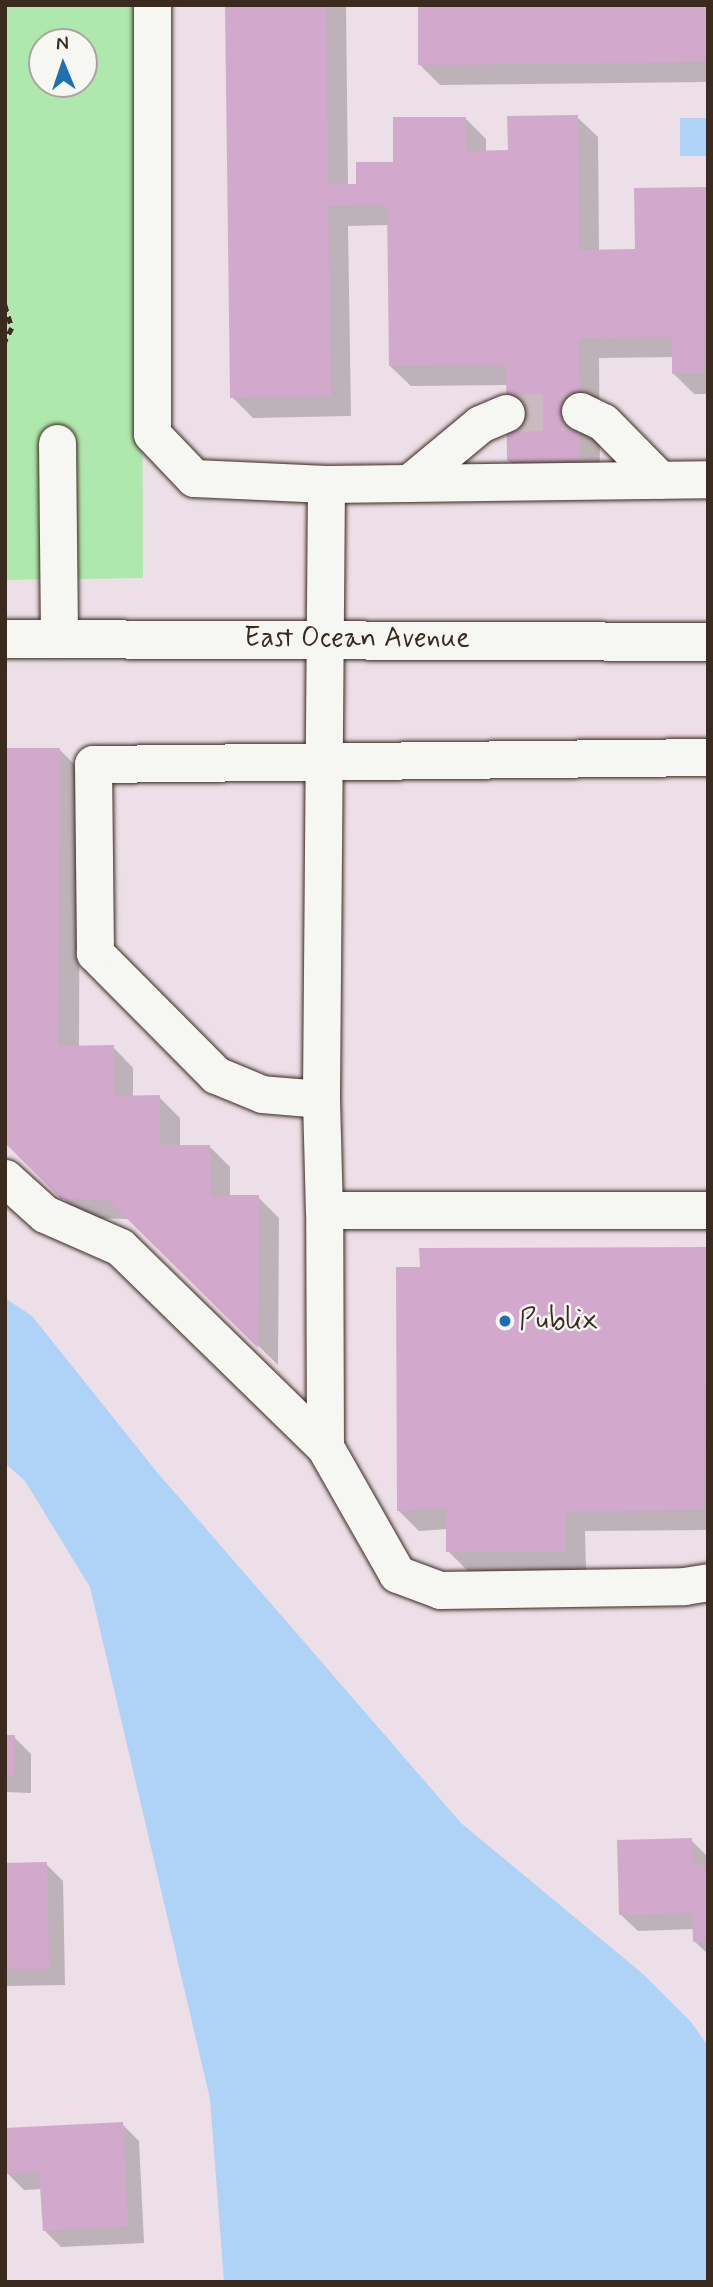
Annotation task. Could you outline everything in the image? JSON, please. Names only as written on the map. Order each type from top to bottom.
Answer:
[{"type":"main road","name":"East Ocean Avenue","points":[[5,639],[708,642]]},
{"type":"lane","points":[[152,5],[152,434],[194,478],[326,484],[708,480]]},
{"type":"lane","points":[[580,411],[603,422],[660,480]]},
{"type":"lane","points":[[410,483],[480,424],[506,413]]},
{"type":"lane","points":[[57,443],[59,639]]},
{"type":"lane","points":[[325,1447],[321,1099],[326,484]]},
{"type":"lane","points":[[321,1099],[262,1094],[216,1075],[95,953],[93,764],[708,757]]},
{"type":"lane","points":[[5,1178],[46,1214],[120,1247],[325,1447],[397,1574],[440,1590],[684,1586],[708,1582]]},
{"type":"lane","points":[[324,1210],[708,1210]]},
{"type":"path","points":[[5,305],[12,328],[5,342]]},
{"type":"green space","points":[[5,5],[141,5],[143,578],[5,580]]},
{"type":"water","points":[[680,118],[708,118],[708,156],[680,156]]},
{"type":"water","points":[[5,1298],[32,1316],[156,1471],[461,1823],[643,1974],[691,2022],[708,2046],[708,2282],[224,2282],[210,2099],[90,1587],[25,1481],[5,1463]]},
{"type":"building","points":[[225,5],[326,5],[328,184],[356,184],[356,162],[393,162],[393,117],[466,117],[466,151],[508,150],[507,116],[578,115],[579,250],[635,249],[634,188],[708,187],[704,374],[672,374],[672,337],[579,338],[580,460],[507,461],[506,365],[389,366],[387,205],[328,206],[331,396],[230,398]]},
{"type":"building","points":[[418,5],[708,5],[708,62],[418,65]]},
{"type":"building","points":[[5,748],[60,748],[58,1046],[114,1045],[113,1096],[160,1095],[160,1145],[210,1145],[211,1195],[259,1195],[258,1348],[107,1199],[61,1199],[5,1143]]},
{"type":"building","points":[[708,1247],[704,1510],[565,1511],[566,1551],[446,1552],[446,1508],[397,1511],[396,1267],[420,1267],[419,1248]]},
{"type":"building","points":[[5,1735],[15,1735],[14,1777],[5,1776]]},
{"type":"building","points":[[692,1838],[693,1865],[708,1865],[708,1941],[693,1942],[692,1913],[619,1915],[617,1840]]},
{"type":"building","points":[[47,1862],[49,1969],[5,1969],[5,1863]]},
{"type":"building","points":[[123,2122],[128,2226],[43,2231],[39,2172],[5,2174],[5,2128]]},
{"type":"tunnel","points":[[506,413],[580,411]]},
{"type":"place","name":"Publix","points":[[505,1321]]}]
